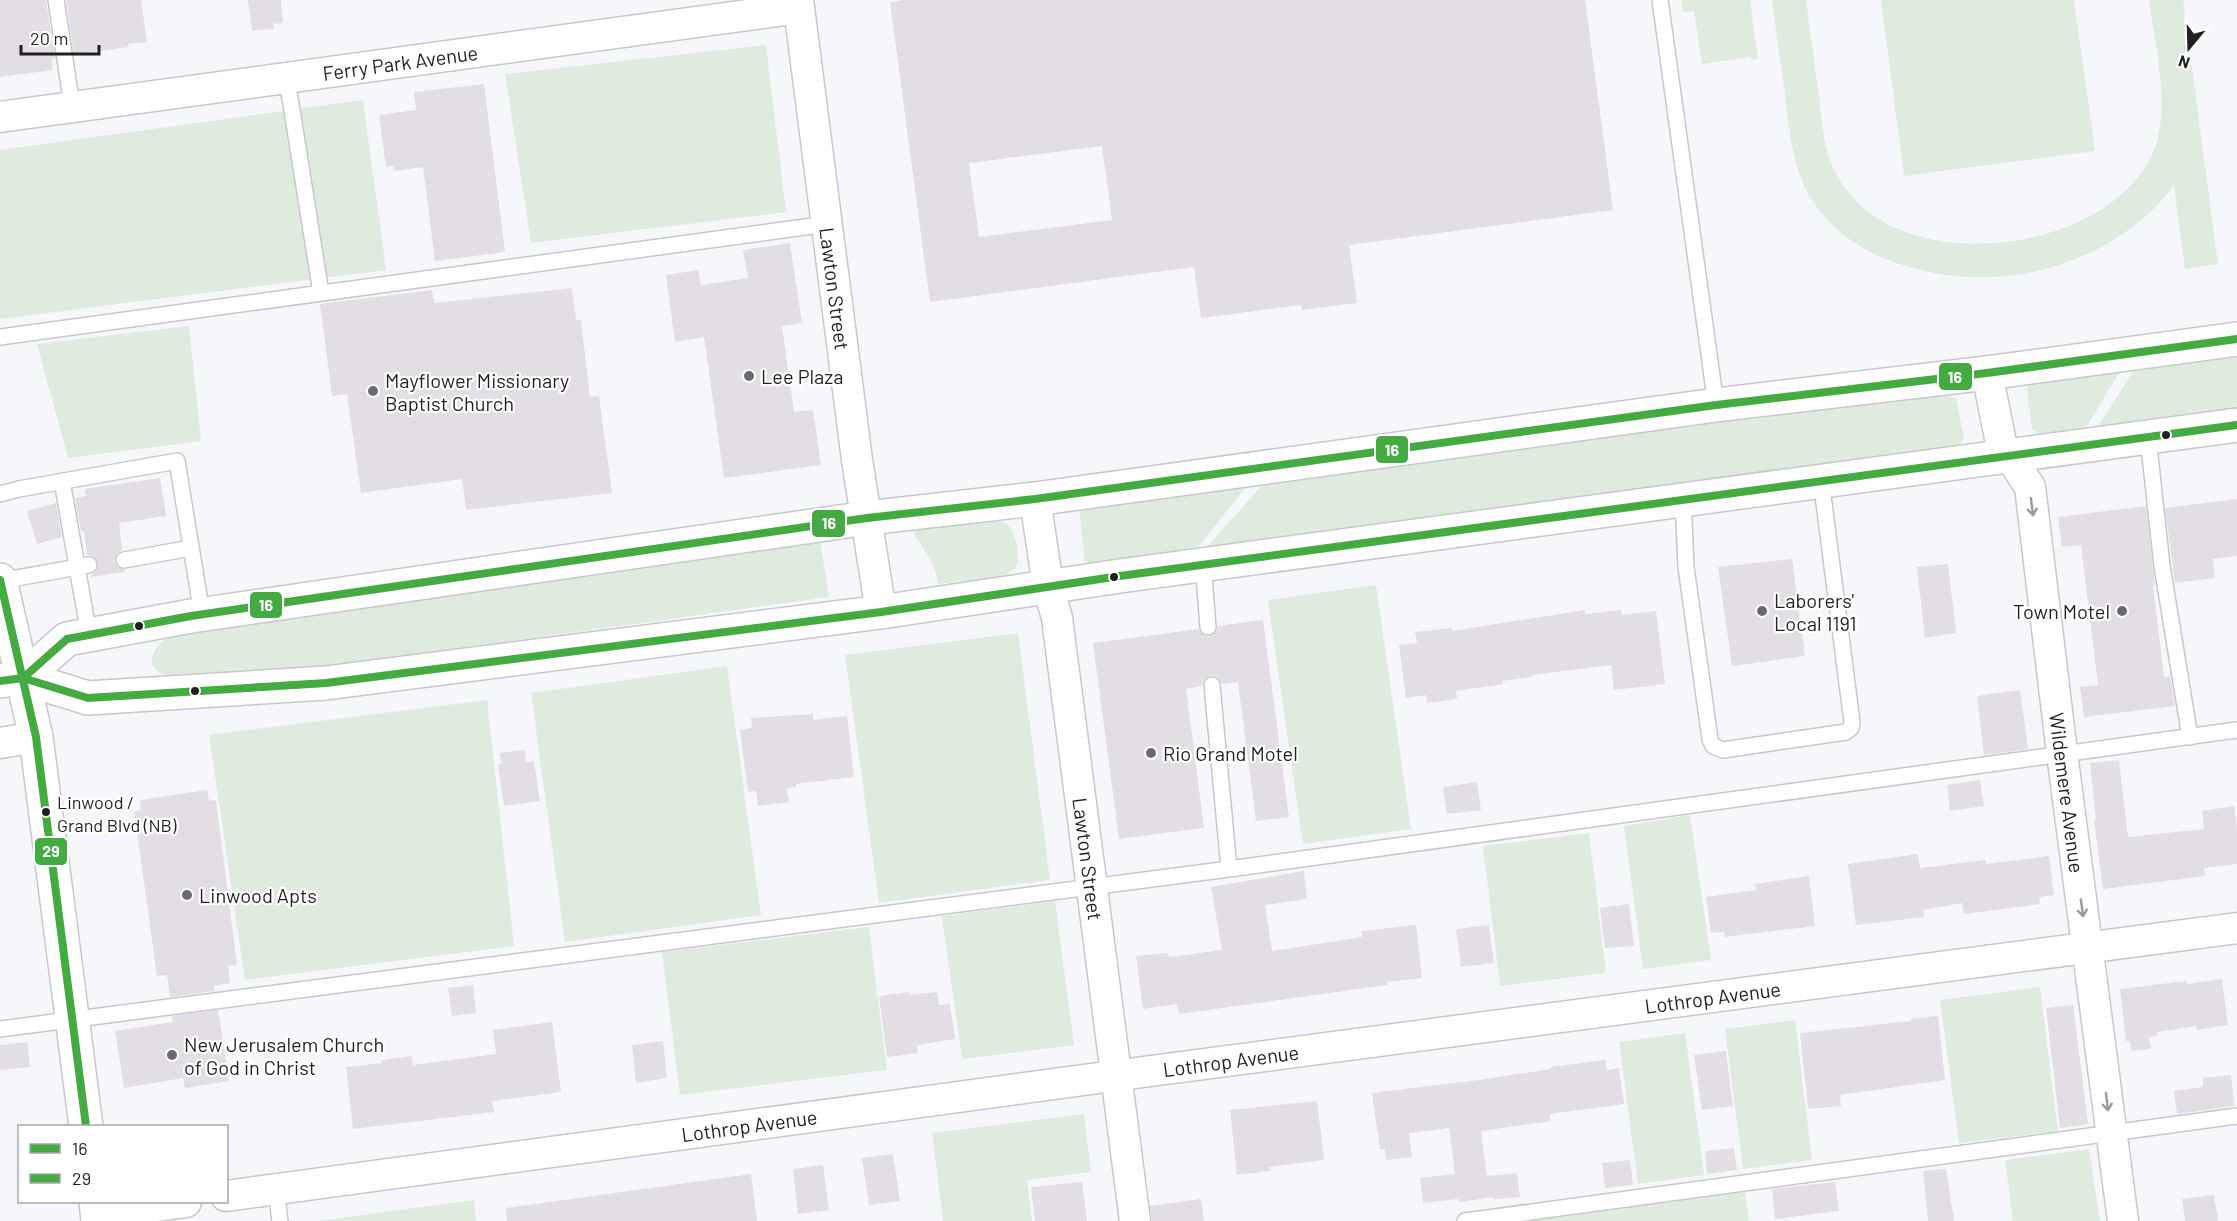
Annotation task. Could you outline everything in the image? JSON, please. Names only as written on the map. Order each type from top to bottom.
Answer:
[{"type":"main road","points":[[11,679],[67,639],[202,614],[867,518],[1035,499],[1716,405],[2237,339]]},
{"type":"main road","points":[[11,679],[88,698],[326,683],[881,612],[1203,564],[2237,425]]},
{"type":"main road","points":[[0,580],[11,679],[36,737],[86,1125]]},
{"type":"street","name":"Ferry Park Avenue","points":[[0,117],[799,4]]},
{"type":"street","name":"Lawton Street","points":[[799,4],[881,612]]},
{"type":"street","name":"Wildemere Avenue","points":[[1987,372],[2001,443],[2030,487],[2123,1221]]},
{"type":"street","name":"Lawton Street","points":[[1035,499],[1048,586],[1057,618],[1135,1221]]},
{"type":"street","points":[[0,743],[36,737]]},
{"type":"street","name":"Lothrop Avenue","points":[[228,1196],[2237,928]]},
{"type":"street","points":[[97,1212],[177,1203]]},
{"type":"lane","points":[[56,0],[72,106]]},
{"type":"lane","points":[[1660,0],[1716,405]]},
{"type":"lane","points":[[286,77],[321,293]]},
{"type":"lane","points":[[0,337],[827,224]]},
{"type":"lane","points":[[2148,437],[2162,566],[2190,737]]},
{"type":"lane","points":[[0,494],[177,461],[202,614]]},
{"type":"lane","points":[[1683,499],[1686,567],[1710,739],[1713,746],[1723,750],[1846,732],[1851,728],[1821,480]]},
{"type":"lane","points":[[62,481],[83,566],[89,635]]},
{"type":"lane","points":[[124,560],[191,548]]},
{"type":"lane","points":[[1203,564],[1208,627]]},
{"type":"lane","points":[[0,580],[83,566]]},
{"type":"lane","points":[[1212,685],[1229,868]]},
{"type":"lane","points":[[0,1029],[1229,868],[2237,730]]},
{"type":"lane","points":[[1466,1221],[2237,1116]]},
{"type":"lane","points":[[276,1189],[280,1221]]},
{"type":"green space","points":[[1681,0],[1750,0],[1758,59],[1751,60],[1751,57],[1702,64],[1694,11],[1683,12]]},
{"type":"green space","points":[[1772,0],[1806,0],[1822,126],[1830,161],[1841,182],[1870,213],[1908,233],[1953,243],[2000,243],[2047,234],[2090,216],[2126,190],[2151,157],[2161,121],[2162,100],[2149,0],[2183,0],[2218,264],[2185,269],[2174,186],[2148,214],[2119,237],[2086,255],[2051,268],[2014,275],[1977,277],[1940,274],[1903,265],[1863,248],[1840,232],[1820,212],[1800,175],[1790,136]]},
{"type":"green space","points":[[1881,0],[2074,0],[2095,151],[1904,176]]},
{"type":"green space","points":[[766,45],[786,212],[531,243],[505,74]]},
{"type":"green space","points":[[363,100],[386,270],[0,319],[0,150]]},
{"type":"green space","points":[[189,326],[201,441],[68,458],[37,344]]},
{"type":"green space","points":[[2237,353],[2237,409],[2097,428],[2136,367]]},
{"type":"green space","points":[[2124,365],[2084,431],[2042,436],[2032,429],[2027,390],[2029,381]]},
{"type":"green space","points":[[1935,393],[1956,399],[1964,438],[1957,449],[1207,547],[1265,482]]},
{"type":"green space","points":[[1250,482],[1196,550],[1085,564],[1079,508]]},
{"type":"green space","points":[[993,519],[1007,524],[1013,532],[1018,562],[1015,568],[1004,577],[938,584],[934,566],[912,530]]},
{"type":"green space","points":[[820,541],[829,597],[375,660],[191,680],[167,676],[153,665],[152,658],[159,645],[180,630]]},
{"type":"green space","points":[[1376,585],[1411,829],[1303,844],[1268,600]]},
{"type":"green space","points":[[1018,633],[1050,880],[879,903],[845,655]]},
{"type":"green space","points":[[727,666],[761,915],[565,942],[531,693]]},
{"type":"green space","points":[[487,700],[514,946],[245,980],[209,735]]},
{"type":"green space","points":[[1690,815],[1711,960],[1643,969],[1624,826]]},
{"type":"green space","points":[[1589,833],[1606,973],[1500,986],[1483,846]]},
{"type":"green space","points":[[1055,901],[1074,1045],[962,1059],[942,916]]},
{"type":"green space","points":[[869,927],[887,1070],[680,1095],[662,952]]},
{"type":"green space","points":[[2040,987],[2058,1131],[1959,1143],[1940,1000]]},
{"type":"green space","points":[[1795,1020],[1812,1160],[1743,1169],[1725,1029]]},
{"type":"green space","points":[[1685,1033],[1704,1175],[1638,1184],[1619,1042]]},
{"type":"green space","points":[[1084,1114],[1091,1172],[1027,1180],[1032,1221],[943,1221],[932,1133]]},
{"type":"green space","points":[[2089,1149],[2100,1221],[2013,1221],[2005,1160]]},
{"type":"green space","points":[[1745,1192],[1749,1221],[1533,1221]]},
{"type":"green space","points":[[474,1200],[476,1221],[318,1221]]},
{"type":"building","points":[[0,0],[46,0],[55,58],[51,59],[53,70],[0,77]]},
{"type":"building","points":[[66,0],[141,0],[147,42],[74,55]]},
{"type":"building","points":[[248,0],[281,0],[283,23],[273,24],[274,29],[252,31]]},
{"type":"building","points":[[904,0],[1585,0],[1613,210],[1349,245],[1357,303],[1302,310],[1301,305],[1201,318],[1194,267],[930,302],[890,2]],"holes":[[[1102,146],[1112,220],[979,237],[969,163]]]},
{"type":"building","points":[[484,84],[505,252],[435,261],[423,167],[394,171],[393,166],[386,167],[379,115],[416,110],[414,92]]},
{"type":"building","name":"Lee Plaza","points":[[790,243],[802,323],[782,326],[794,412],[813,410],[821,465],[724,478],[704,337],[675,342],[666,275],[698,270],[701,285],[748,278],[743,250]]},
{"type":"building","points":[[572,288],[576,320],[581,320],[590,397],[599,396],[612,493],[466,510],[462,479],[361,493],[347,394],[332,396],[320,304],[432,290],[434,303]]},
{"type":"building","points":[[160,478],[166,516],[119,523],[122,550],[117,553],[114,561],[117,567],[125,572],[90,577],[98,569],[98,563],[93,556],[87,555],[84,531],[81,532],[75,498],[86,496],[85,489]]},
{"type":"building","points":[[2237,499],[2237,556],[2213,559],[2215,578],[2175,583],[2165,508]]},
{"type":"building","points":[[56,503],[62,537],[37,544],[27,511]]},
{"type":"building","name":"Town Motel","points":[[2146,506],[2164,677],[2170,676],[2175,706],[2084,717],[2080,687],[2098,685],[2081,545],[2062,547],[2058,517]]},
{"type":"building","name":"Laborers' Local 1191","points":[[1792,559],[1805,656],[1732,666],[1718,567]]},
{"type":"building","points":[[1948,564],[1956,633],[1925,638],[1917,567]]},
{"type":"building","points":[[1585,610],[1585,614],[1621,610],[1622,615],[1656,611],[1665,684],[1614,690],[1611,665],[1532,675],[1532,677],[1502,681],[1503,684],[1456,691],[1457,699],[1427,703],[1426,695],[1406,698],[1399,645],[1417,643],[1415,632],[1452,628],[1452,631]]},
{"type":"building","name":"Rio Grand Motel","points":[[1263,620],[1289,817],[1256,821],[1238,682],[1222,684],[1217,676],[1211,675],[1203,680],[1202,686],[1186,689],[1204,828],[1119,839],[1093,643],[1199,629],[1203,635],[1209,637],[1216,632],[1218,626]]},
{"type":"building","points":[[2020,690],[2028,749],[1984,755],[1977,696]]},
{"type":"building","points":[[813,714],[813,720],[847,716],[854,777],[796,784],[796,787],[787,788],[789,802],[758,806],[756,791],[748,792],[740,730],[752,728],[751,718]]},
{"type":"building","points":[[525,750],[526,762],[534,761],[540,801],[504,806],[498,764],[501,764],[500,753]]},
{"type":"building","points":[[2119,760],[2128,837],[2204,829],[2202,811],[2234,806],[2237,828],[2237,864],[2204,868],[2205,876],[2103,889],[2094,820],[2096,820],[2090,763]]},
{"type":"building","points":[[1980,780],[1984,806],[1950,811],[1947,785]]},
{"type":"building","points":[[1477,782],[1481,810],[1447,814],[1443,787]]},
{"type":"building","name":"Linwood Apts","points":[[207,790],[209,801],[216,800],[237,965],[228,966],[230,983],[214,986],[215,991],[170,997],[167,975],[157,976],[134,811],[141,810],[140,800]]},
{"type":"building","points":[[1918,854],[1920,868],[1985,860],[1986,864],[2049,856],[2054,895],[2039,897],[2040,904],[1964,914],[1962,903],[1923,910],[1924,917],[1856,925],[1848,864]]},
{"type":"building","points":[[1304,871],[1307,899],[1265,905],[1272,951],[1362,937],[1361,931],[1416,925],[1422,978],[1179,1014],[1177,1004],[1143,1009],[1136,956],[1168,953],[1169,957],[1222,950],[1211,887]]},
{"type":"building","points":[[1809,876],[1815,926],[1725,937],[1724,932],[1711,933],[1706,897],[1756,890],[1755,884]]},
{"type":"building","points":[[1629,904],[1634,946],[1605,948],[1600,908]]},
{"type":"building","points":[[1489,925],[1494,963],[1461,967],[1456,929]]},
{"type":"building","points":[[2222,979],[2228,1025],[2197,1030],[2196,1026],[2157,1032],[2157,1036],[2149,1037],[2151,1049],[2131,1051],[2130,1041],[2126,1041],[2120,989]]},
{"type":"building","points":[[473,985],[476,1013],[452,1016],[448,988]]},
{"type":"building","points":[[910,992],[911,995],[937,992],[939,1005],[950,1004],[955,1039],[917,1045],[918,1053],[887,1057],[879,996]]},
{"type":"building","points":[[2073,1005],[2088,1124],[2060,1128],[2046,1008]]},
{"type":"building","name":"New Jerusalem Church of God in Christ","points":[[218,1010],[229,1081],[185,1088],[183,1078],[124,1088],[115,1031],[173,1022],[172,1016]]},
{"type":"building","points":[[1938,1016],[1945,1080],[1840,1095],[1841,1106],[1808,1109],[1800,1033]]},
{"type":"building","points":[[552,1022],[561,1092],[492,1101],[494,1112],[353,1129],[346,1067],[382,1063],[382,1060],[412,1056],[413,1065],[496,1054],[493,1030]]},
{"type":"building","points":[[663,1041],[667,1078],[636,1083],[632,1045]]},
{"type":"building","points":[[27,1042],[30,1067],[0,1070],[0,1045]]},
{"type":"building","points":[[1726,1051],[1733,1106],[1702,1110],[1694,1055]]},
{"type":"building","points":[[1605,1060],[1607,1070],[1619,1068],[1624,1104],[1550,1114],[1551,1121],[1481,1131],[1487,1176],[1517,1173],[1520,1197],[1494,1199],[1494,1197],[1459,1202],[1458,1199],[1423,1203],[1420,1178],[1455,1174],[1449,1128],[1409,1133],[1412,1157],[1386,1160],[1385,1149],[1380,1149],[1372,1093],[1479,1080]]},
{"type":"building","points":[[2231,1075],[2234,1106],[2177,1114],[2174,1091],[2203,1087],[2203,1078]]},
{"type":"building","points":[[1317,1101],[1324,1160],[1269,1167],[1270,1171],[1237,1175],[1230,1110]]},
{"type":"building","points":[[1734,1148],[1737,1170],[1707,1174],[1705,1151]]},
{"type":"building","points":[[893,1154],[900,1201],[869,1205],[862,1158]]},
{"type":"building","points":[[1630,1160],[1633,1185],[1605,1188],[1602,1163]]},
{"type":"building","points":[[823,1165],[829,1210],[798,1214],[793,1169]]},
{"type":"building","points":[[1946,1169],[1954,1221],[1928,1221],[1923,1171]]},
{"type":"building","points":[[751,1174],[757,1221],[507,1221],[506,1208]]},
{"type":"building","points":[[1082,1182],[1087,1221],[1035,1221],[1031,1187]]},
{"type":"building","points":[[1835,1182],[1839,1211],[1775,1219],[1772,1189]]},
{"type":"building","points":[[2214,1195],[2218,1221],[2185,1221],[2182,1199]]},
{"type":"building","points":[[1201,1199],[1204,1221],[1152,1221],[1150,1206]]},
{"type":"transit line","name":"16","points":[[0,681],[23,678],[67,639],[191,616],[867,518],[1035,499],[1716,405],[1987,373],[2237,339]]},
{"type":"transit line","name":"16","points":[[0,681],[23,678],[88,698],[326,683],[881,612],[1120,576],[2237,425]]},
{"type":"transit line","name":"29","points":[[0,580],[36,737],[86,1125]]},
{"type":"place","name":"Lee Plaza","points":[[749,376]]},
{"type":"place","name":"Mayflower Missionary Baptist Church","points":[[373,391]]},
{"type":"place","name":"Laborers' Local 1191","points":[[1762,611]]},
{"type":"place","name":"Town Motel","points":[[2122,611]]},
{"type":"place","name":"Rio Grand Motel","points":[[1151,753]]},
{"type":"place","name":"Linwood / Grand Blvd (NB)","points":[[46,812]]},
{"type":"place","name":"Linwood Apts","points":[[187,895]]},
{"type":"place","name":"New Jerusalem Church of God in Christ","points":[[172,1055]]}]
